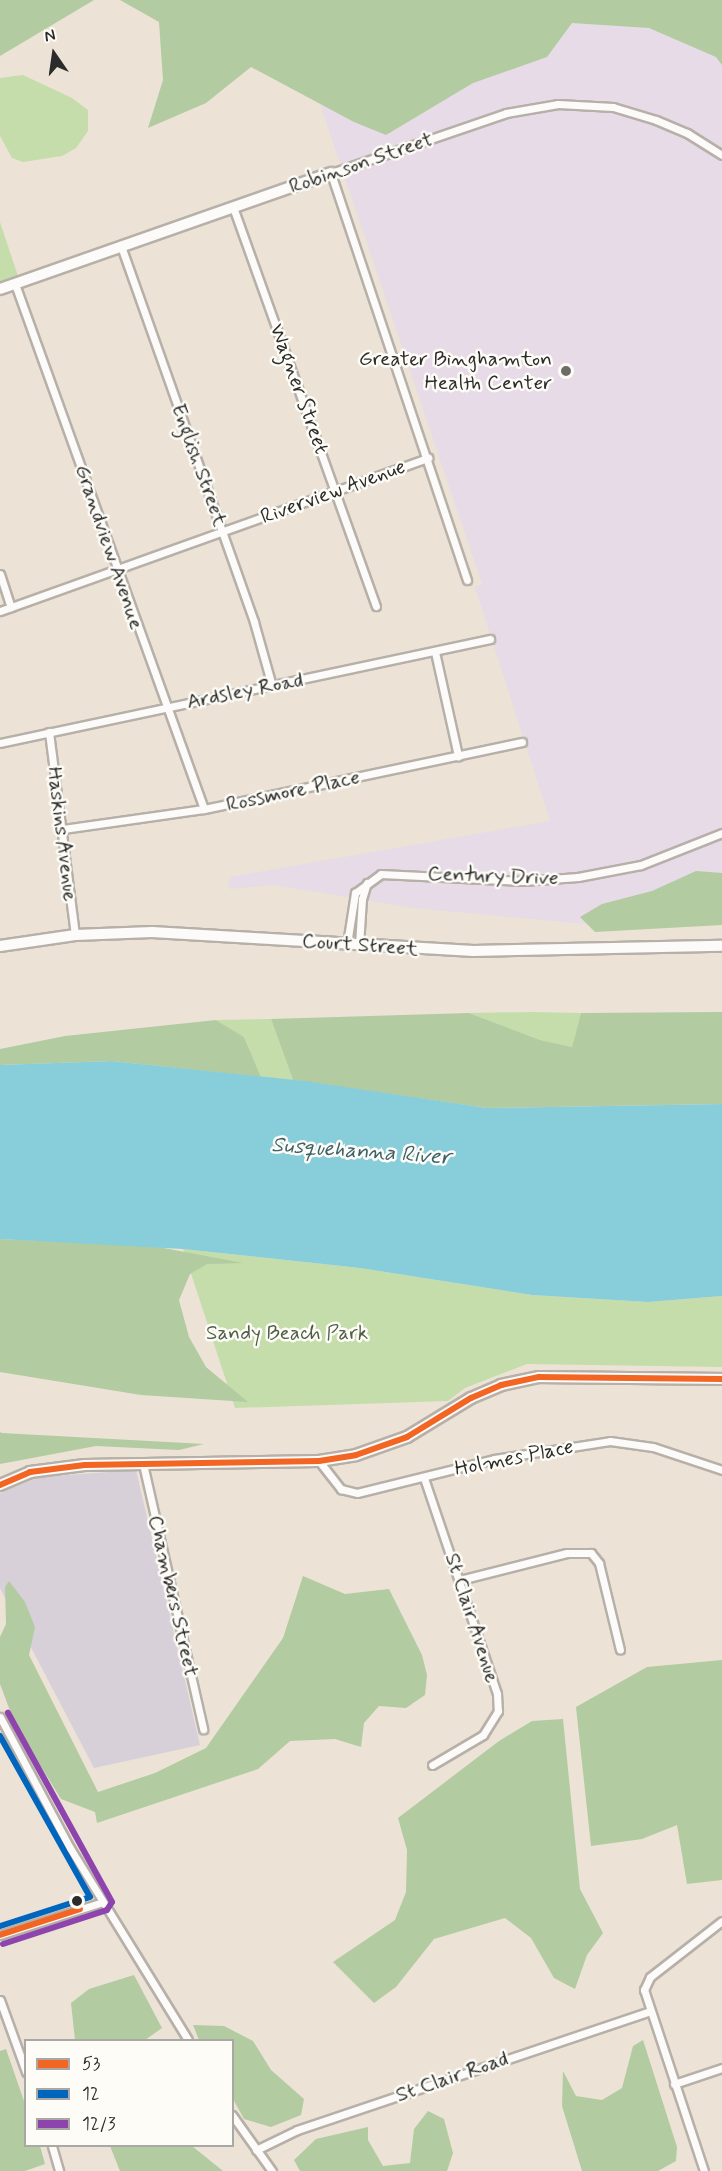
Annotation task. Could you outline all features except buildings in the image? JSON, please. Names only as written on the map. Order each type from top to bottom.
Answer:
[{"type":"main road","name":"Robinson Street","points":[[0,289],[331,173]]},
{"type":"main road","name":"Court Street","points":[[0,946],[75,935],[170,933],[503,952],[722,946]]},
{"type":"main road","points":[[0,1485],[50,1468],[319,1461],[356,1455],[388,1446],[501,1385],[539,1377],[722,1379]]},
{"type":"street","name":"Robinson Street","points":[[331,173],[506,113],[558,104],[613,107],[677,128],[720,151]]},
{"type":"street","points":[[331,173],[467,580]]},
{"type":"street","name":"Wagner Street","points":[[233,207],[376,606]]},
{"type":"street","name":"English Street","points":[[121,246],[223,532],[272,686]]},
{"type":"street","name":"Grandview Avenue","points":[[15,284],[204,809]]},
{"type":"street","name":"Riverview Avenue","points":[[0,611],[428,458]]},
{"type":"street","points":[[0,574],[11,607]]},
{"type":"street","name":"Ardsley Road","points":[[0,743],[490,639]]},
{"type":"street","points":[[435,652],[458,756]]},
{"type":"street","name":"Haskins Avenue","points":[[49,732],[75,935]]},
{"type":"street","name":"Rossmore Place","points":[[63,829],[204,809],[522,742]]},
{"type":"street","name":"Century Drive","points":[[367,882],[387,873],[523,880],[586,876],[640,865],[722,833]]},
{"type":"street","points":[[347,944],[353,898],[367,882]]},
{"type":"street","points":[[359,945],[363,893],[367,882]]},
{"type":"street","name":"Holmes Place","points":[[319,1461],[341,1489],[357,1493],[494,1459],[610,1442],[653,1447],[722,1470]]},
{"type":"street","name":"Chambers Street","points":[[143,1464],[203,1729]]},
{"type":"street","name":"St Clair Avenue","points":[[424,1478],[495,1681],[498,1711],[483,1735],[432,1765]]},
{"type":"street","points":[[460,1580],[567,1553],[591,1553],[599,1563],[620,1650]]},
{"type":"street","points":[[0,1717],[103,1902],[187,2039]]},
{"type":"street","points":[[0,1935],[103,1902]]},
{"type":"street","points":[[704,2171],[644,1990],[650,1977],[722,1921]]},
{"type":"street","points":[[0,2000],[24,2066]]},
{"type":"street","name":"St Clair Road","points":[[256,2150],[297,2130],[650,2011]]},
{"type":"street","points":[[674,2084],[722,2068]]},
{"type":"street","points":[[234,2118],[272,2171]]},
{"type":"street","points":[[53,2147],[59,2171]]},
{"type":"shaded area","name":"Greater Binghamton Health Center","points":[[285,0],[722,0],[722,913],[586,924],[413,908],[273,885],[229,889],[229,877],[550,821],[475,587],[482,584]]},
{"type":"shaded area","points":[[136,1470],[200,1745],[94,1768],[0,1588],[0,1493],[40,1477]]},
{"type":"green space","points":[[0,0],[94,0],[0,56]]},
{"type":"green space","points":[[120,0],[722,0],[722,65],[716,57],[649,28],[572,23],[547,57],[473,83],[386,135],[354,122],[251,67],[206,103],[148,128],[163,80],[159,22]]},
{"type":"green space","points":[[23,75],[72,98],[88,110],[88,131],[76,148],[62,156],[23,162],[12,158],[0,136],[0,78]]},
{"type":"green space","points":[[0,222],[20,282],[0,289]]},
{"type":"green space","points":[[696,871],[722,873],[722,925],[595,932],[580,917],[602,904],[652,891]]},
{"type":"green space","points":[[722,1012],[722,1104],[487,1108],[293,1080],[271,1019],[469,1013],[540,1040],[572,1047],[581,1013]]},
{"type":"green space","points":[[469,1013],[581,1013],[572,1047],[540,1040]]},
{"type":"green space","points":[[271,1019],[293,1080],[261,1077],[244,1037],[216,1020]]},
{"type":"green space","points":[[216,1020],[244,1037],[261,1077],[112,1061],[0,1065],[0,1049],[65,1036]]},
{"type":"green space","points":[[0,1239],[153,1246],[243,1263],[207,1264],[190,1274],[179,1300],[189,1337],[206,1367],[248,1402],[141,1395],[0,1372]]},
{"type":"green space","name":"Sandy Beach Park","points":[[183,1249],[360,1268],[532,1295],[648,1302],[722,1296],[722,1367],[527,1364],[465,1388],[448,1401],[235,1408]]},
{"type":"green space","points":[[0,1432],[204,1444],[179,1450],[96,1446],[0,1464]]},
{"type":"green space","points":[[303,1576],[345,1594],[389,1589],[422,1655],[427,1675],[425,1695],[406,1708],[379,1706],[364,1723],[361,1747],[335,1739],[290,1741],[258,1769],[97,1823],[95,1812],[61,1799],[15,1724],[0,1684],[0,1637],[6,1624],[5,1587],[9,1581],[25,1602],[35,1627],[29,1655],[98,1792],[155,1773],[206,1748],[283,1638]]},
{"type":"green space","points":[[722,1660],[722,1880],[687,1884],[677,1825],[642,1839],[591,1846],[576,1707],[647,1667]]},
{"type":"green space","points":[[563,1719],[580,1889],[603,1933],[587,1955],[575,1989],[554,1978],[531,1938],[505,1918],[434,1939],[396,1987],[374,2003],[333,1962],[395,1920],[406,1892],[407,1850],[398,1818],[499,1741],[532,1721]]},
{"type":"green space","points":[[134,1975],[162,2028],[146,2039],[75,2039],[71,2003],[89,1989]]},
{"type":"green space","points":[[193,2025],[224,2026],[253,2041],[271,2070],[304,2099],[301,2115],[271,2127],[244,2119],[234,2101],[234,2039],[199,2039]]},
{"type":"green space","points":[[643,2040],[677,2147],[676,2161],[658,2171],[582,2171],[562,2106],[563,2071],[576,2096],[602,2100],[622,2088],[633,2046]]},
{"type":"green space","points":[[6,2049],[24,2101],[24,2147],[40,2147],[45,2164],[25,2171],[0,2171],[0,2051]]},
{"type":"green space","points":[[428,2111],[444,2119],[453,2153],[447,2171],[300,2171],[294,2160],[316,2139],[368,2127],[368,2140],[383,2166],[410,2163],[414,2129]]},
{"type":"green space","points":[[110,2147],[193,2147],[223,2171],[120,2171]]},
{"type":"water","name":"Susquehanna River","points":[[112,1061],[305,1081],[487,1108],[722,1104],[722,1296],[648,1302],[532,1295],[360,1268],[183,1249],[0,1239],[0,1065]]},
{"type":"transit line","name":"53","points":[[0,1485],[30,1472],[85,1465],[319,1461],[356,1455],[407,1437],[471,1398],[501,1385],[539,1377],[722,1379]]},
{"type":"transit line","name":"12/3","points":[[3,1944],[107,1910],[112,1902],[8,1713]]},
{"type":"transit line","name":"12","points":[[0,1736],[90,1897],[0,1926]]},
{"type":"transit line","name":"53","points":[[0,1935],[80,1909]]},
{"type":"place","name":"Greater Binghamton Health Center","points":[[566,371]]}]
